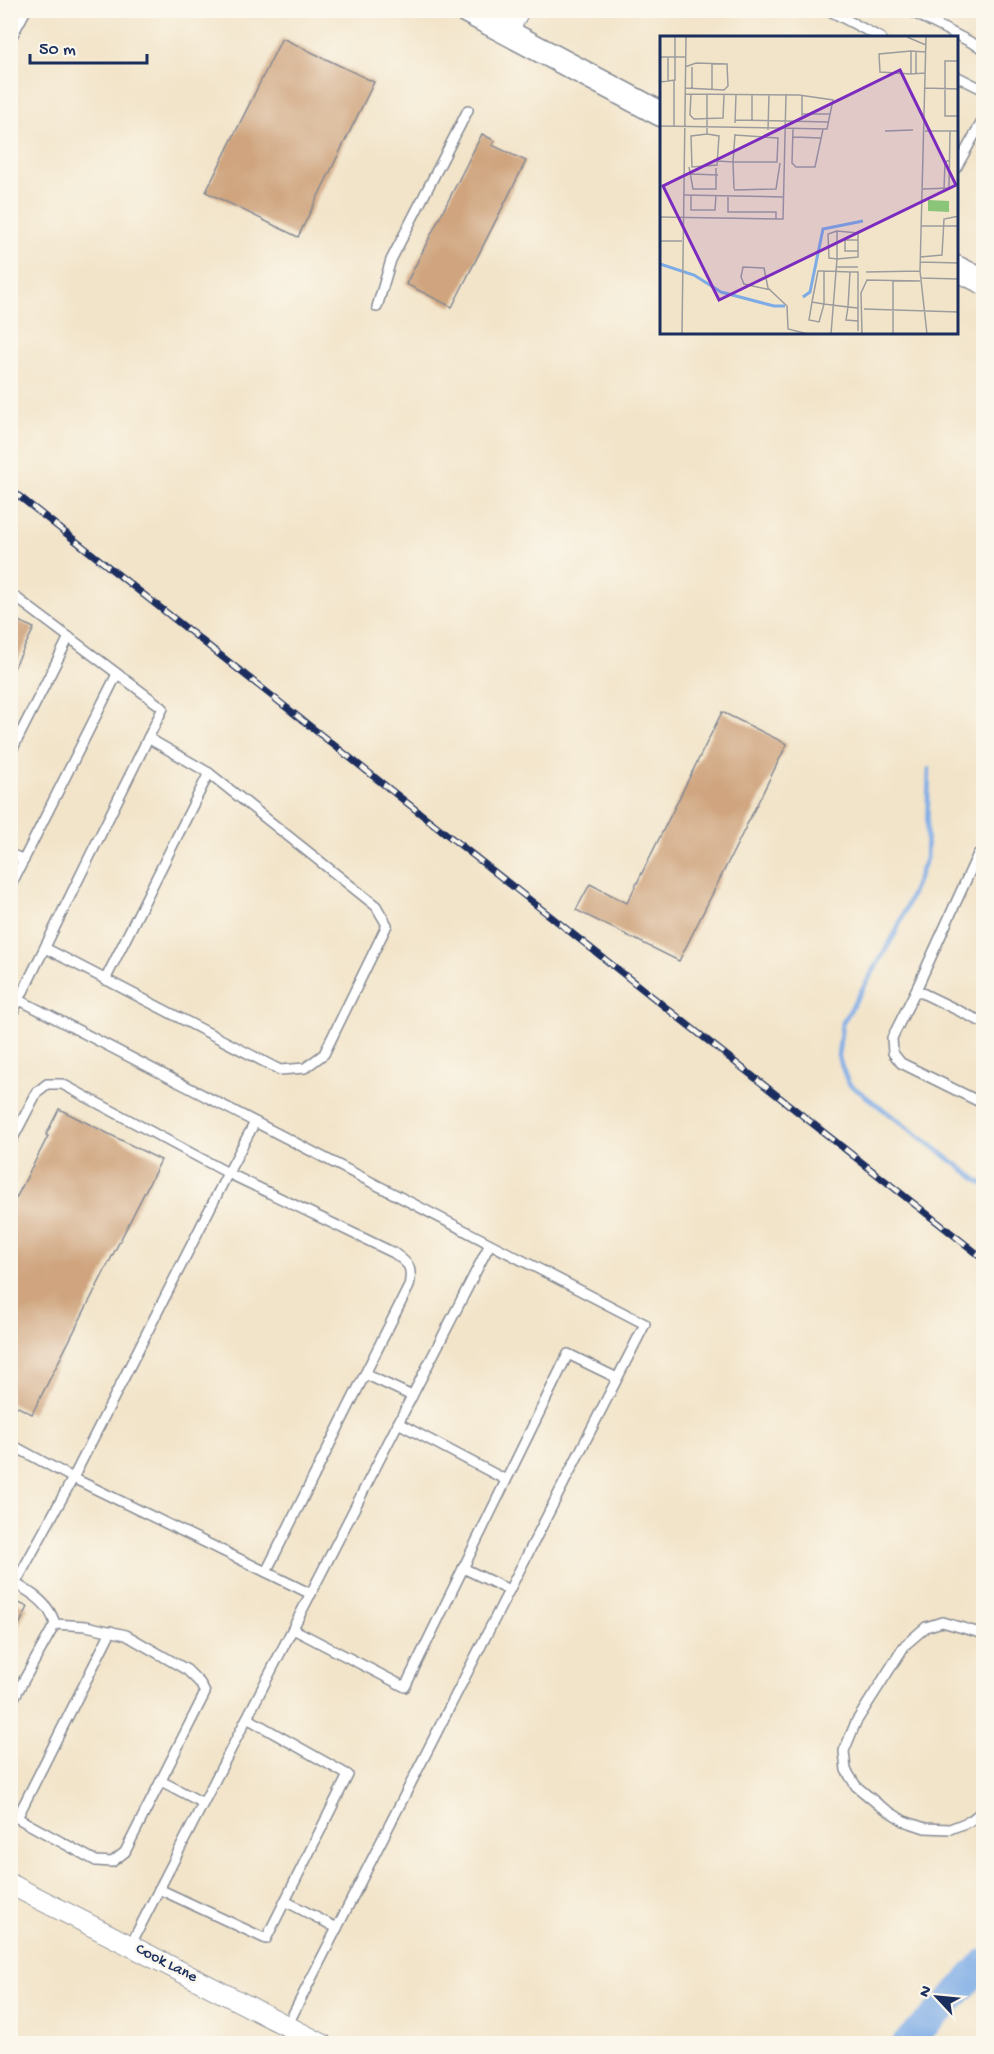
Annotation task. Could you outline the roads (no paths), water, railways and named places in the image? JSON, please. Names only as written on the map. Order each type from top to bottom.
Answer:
[{"type":"street","points":[[465,10],[514,21],[660,113]]},
{"type":"street","points":[[958,269],[984,282]]},
{"type":"street","name":"Cook Lane","points":[[10,1884],[130,1946],[282,2035],[322,2043]]},
{"type":"lane","points":[[10,40],[26,10]]},
{"type":"lane","points":[[828,10],[877,36]]},
{"type":"lane","points":[[908,10],[984,49]]},
{"type":"lane","points":[[958,77],[984,90]]},
{"type":"lane","points":[[377,307],[391,260],[468,110]]},
{"type":"lane","points":[[958,166],[984,117]]},
{"type":"lane","points":[[10,593],[163,708],[45,948],[15,998],[10,1018]]},
{"type":"lane","points":[[10,754],[69,637]]},
{"type":"lane","points":[[10,887],[117,674]]},
{"type":"lane","points":[[45,948],[280,1071],[304,1068],[324,1054],[387,925],[376,906],[209,773],[148,738]]},
{"type":"lane","points":[[105,980],[209,773]]},
{"type":"lane","points":[[984,853],[978,854],[892,1038],[893,1053],[901,1063],[984,1104]]},
{"type":"lane","points":[[10,854],[24,860]]},
{"type":"lane","points":[[916,990],[984,1023]]},
{"type":"lane","points":[[15,998],[645,1324],[282,2035]]},
{"type":"lane","points":[[10,1144],[37,1092],[47,1084],[62,1084],[228,1173],[394,1253],[406,1262],[412,1272],[409,1286],[266,1572]]},
{"type":"lane","points":[[10,1705],[55,1624],[52,1614],[44,1603],[13,1583],[73,1478],[255,1122]]},
{"type":"lane","points":[[130,1946],[490,1244]]},
{"type":"lane","points":[[293,1629],[405,1687],[568,1354],[617,1378]]},
{"type":"lane","points":[[365,1374],[412,1396]]},
{"type":"lane","points":[[398,1423],[506,1480]]},
{"type":"lane","points":[[10,1444],[73,1478],[310,1594]]},
{"type":"lane","points":[[463,1568],[509,1590]]},
{"type":"lane","points":[[984,1634],[942,1622],[926,1627],[906,1645],[856,1722],[844,1751],[846,1770],[856,1786],[879,1805],[904,1821],[925,1828],[950,1829],[970,1821],[984,1810]]},
{"type":"lane","points":[[55,1624],[86,1626],[126,1635],[187,1670],[200,1683],[205,1693],[125,1852],[112,1863],[96,1861],[14,1816],[111,1632]]},
{"type":"lane","points":[[159,1888],[266,1939],[348,1775],[247,1718]]},
{"type":"lane","points":[[160,1781],[203,1803]]},
{"type":"lane","points":[[285,1901],[337,1928]]},
{"type":"waterway","points":[[929,769],[926,859],[896,932],[842,1024],[838,1056],[848,1083],[984,1185]]},
{"type":"waterway","points":[[905,2044],[944,2007],[984,1963]]},
{"type":"railway","points":[[10,489],[984,1259]]}]
